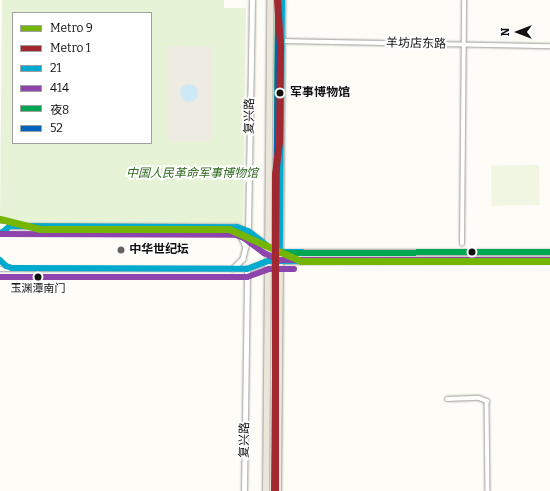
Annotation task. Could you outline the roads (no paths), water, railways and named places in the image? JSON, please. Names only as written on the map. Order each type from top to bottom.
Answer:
[{"type":"highway","name":"复兴路","points":[[266,491],[270,0]]},
{"type":"highway","points":[[278,491],[282,0]]},
{"type":"main road","points":[[268,246],[280,252],[550,252]]},
{"type":"main road","points":[[268,261],[550,260]]},
{"type":"street","name":"复兴路","points":[[248,231],[252,0]]},
{"type":"street","points":[[462,244],[464,0]]},
{"type":"street","name":"羊坊店东路","points":[[282,41],[550,46]]},
{"type":"street","points":[[0,226],[240,227],[268,246]]},
{"type":"street","points":[[231,227],[239,233],[246,246],[243,259],[233,269]]},
{"type":"street","points":[[0,269],[247,269],[268,261]]},
{"type":"street","name":"复兴路","points":[[244,491],[247,269]]},
{"type":"street","points":[[447,399],[479,398],[487,401],[488,491]]},
{"type":"water","points":[[189,84],[195,87],[198,93],[195,99],[189,102],[183,99],[180,93],[183,87]]},
{"type":"metro line","name":"1","points":[[275,491],[275,174],[279,141],[280,45],[277,0]]},
{"type":"metro line","name":"9","points":[[0,219],[40,229],[229,229],[301,261],[550,261]]},
{"type":"place","name":"军事博物馆","points":[[280,93]]},
{"type":"place","name":"中华世纪坛","points":[[121,250]]},
{"type":"place","name":"玉渊潭南门","points":[[38,277]]},
{"type":"park label","name":"中国人民革命军事博物馆","points":[[192,174]]}]
